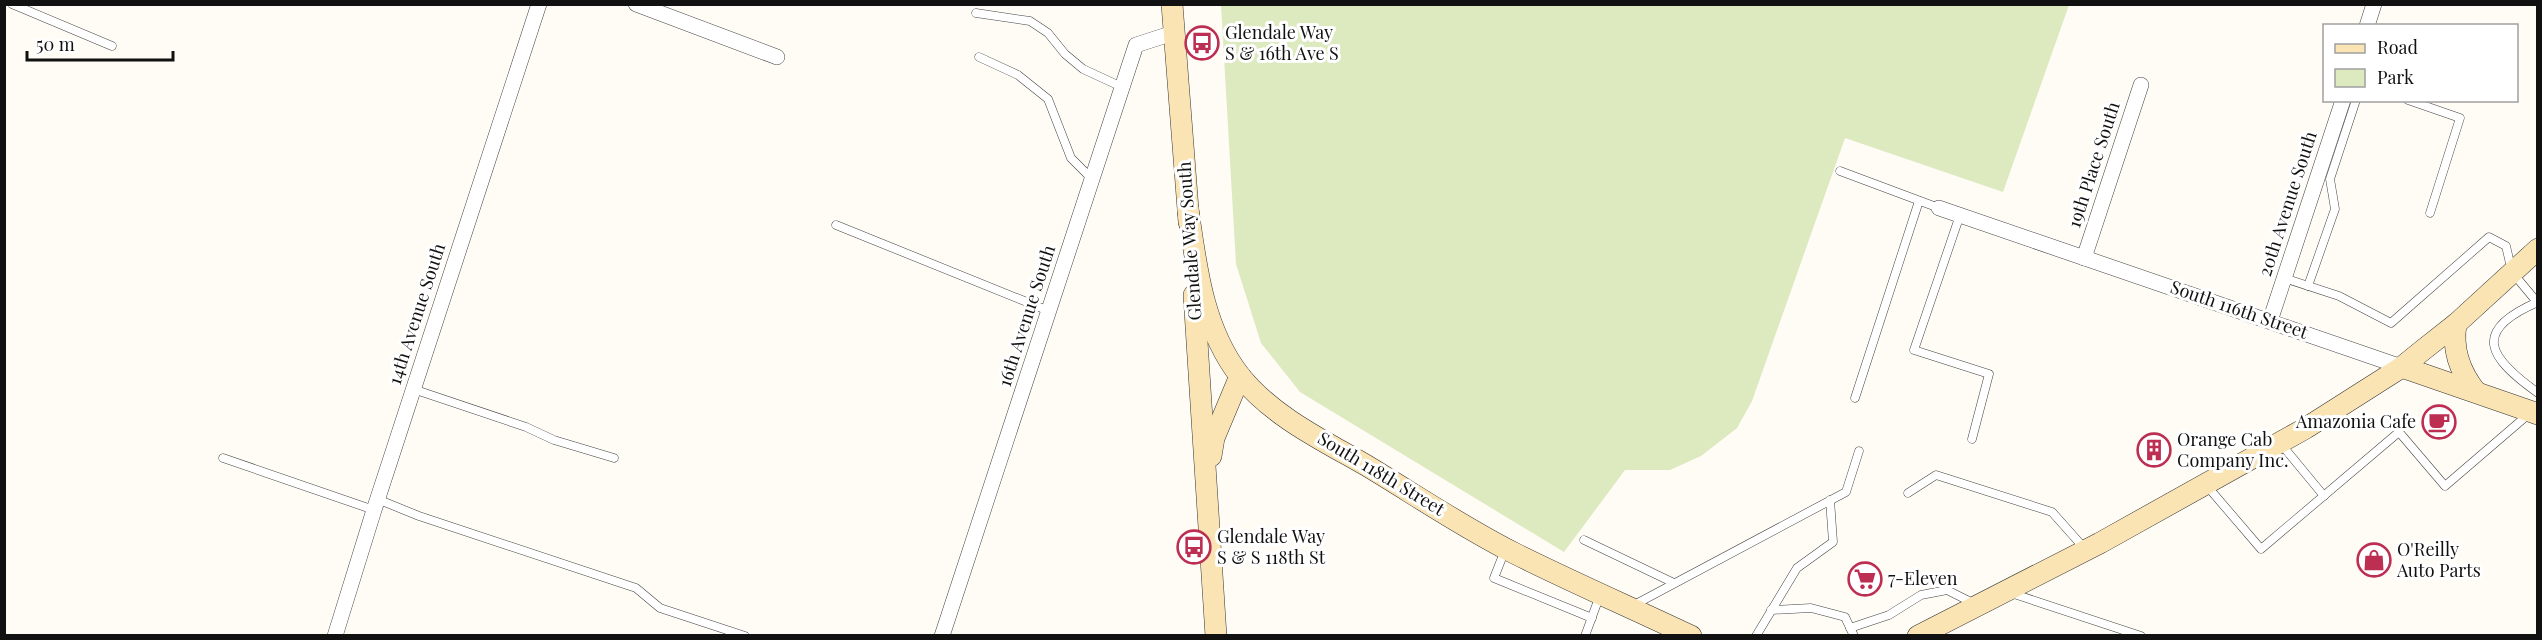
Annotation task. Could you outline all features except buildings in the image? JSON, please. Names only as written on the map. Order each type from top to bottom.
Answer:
[{"type":"street","name":"14th Avenue South","points":[[335,636],[375,504],[538,4]]},
{"type":"street","points":[[636,4],[777,57]]},
{"type":"street","name":"Glendale Way South","points":[[1172,4],[1207,477],[1216,636]]},
{"type":"street","points":[[2368,24],[2374,4]]},
{"type":"street","name":"16th Avenue South","points":[[942,636],[1136,45],[1173,33]]},
{"type":"street","name":"19th Place South","points":[[2084,258],[2141,85]]},
{"type":"street","name":"20th Avenue South","points":[[2270,321],[2342,102]]},
{"type":"street","name":"South 116th Street","points":[[1939,208],[2476,392],[2536,407]]},
{"type":"street","name":"South 118th Street","points":[[1188,209],[1198,280],[1211,319],[1240,376],[1279,413],[1506,548],[1691,636]]},
{"type":"street","points":[[1918,636],[2086,550],[2279,442],[2402,367],[2456,324],[2538,249]]},
{"type":"street","points":[[2456,324],[2455,350],[2467,381],[2476,392]]},
{"type":"street","name":"Glendale Way South","points":[[1207,477],[1214,438],[1240,376]]},
{"type":"lane","points":[[12,4],[112,46]]},
{"type":"lane","points":[[976,13],[1030,21],[1048,33],[1065,54],[1083,69],[1122,87]]},
{"type":"lane","points":[[979,57],[1018,75],[1048,99],[1071,158],[1092,179]]},
{"type":"lane","points":[[2308,286],[2335,209],[2330,179],[2355,102]]},
{"type":"lane","points":[[2414,102],[2460,118],[2430,213]]},
{"type":"lane","points":[[1840,171],[1939,208]]},
{"type":"lane","points":[[1855,398],[1919,201]]},
{"type":"lane","points":[[1960,215],[1914,350],[1989,374],[1971,439]]},
{"type":"lane","points":[[836,225],[1049,311]]},
{"type":"lane","points":[[2205,483],[2261,549],[2399,432],[2445,486],[2536,407],[2494,351],[2492,338],[2500,325],[2521,309],[2537,302],[2512,272],[2506,246],[2489,237],[2391,323],[2339,296],[2284,278]]},
{"type":"lane","points":[[413,389],[554,440],[614,458]]},
{"type":"lane","points":[[2279,442],[2324,496]]},
{"type":"lane","points":[[1629,607],[1846,492],[1859,451]]},
{"type":"lane","points":[[223,458],[419,516],[636,588],[660,608],[745,636]]},
{"type":"lane","points":[[1908,493],[1936,475],[2052,512],[2086,550]]},
{"type":"lane","points":[[1756,636],[1797,568],[1833,542],[1830,500]]},
{"type":"lane","points":[[1584,540],[1674,583]]},
{"type":"lane","points":[[1506,548],[1494,578],[1592,618]]},
{"type":"lane","points":[[1771,610],[1811,608],[1845,617],[1852,632],[1889,615],[1921,596],[1947,590],[1978,605]]},
{"type":"lane","points":[[2005,591],[2140,636]]},
{"type":"lane","points":[[1585,636],[1601,594]]},
{"type":"green space","points":[[1221,4],[2069,5],[2003,192],[1845,138],[1752,401],[1737,428],[1701,456],[1670,470],[1625,470],[1564,552],[1300,392],[1261,343],[1236,264]]},
{"type":"place","name":"Glendale Way S & 16th Ave S","points":[[1202,43]]},
{"type":"place","name":"Amazonia Cafe","points":[[2439,422]]},
{"type":"place","name":"Orange Cab Company Inc.","points":[[2154,450]]},
{"type":"place","name":"Glendale Way S & S 118th St","points":[[1194,547]]},
{"type":"place","name":"O'Reilly Auto Parts","points":[[2374,560]]},
{"type":"place","name":"7-Eleven","points":[[1865,579]]}]
